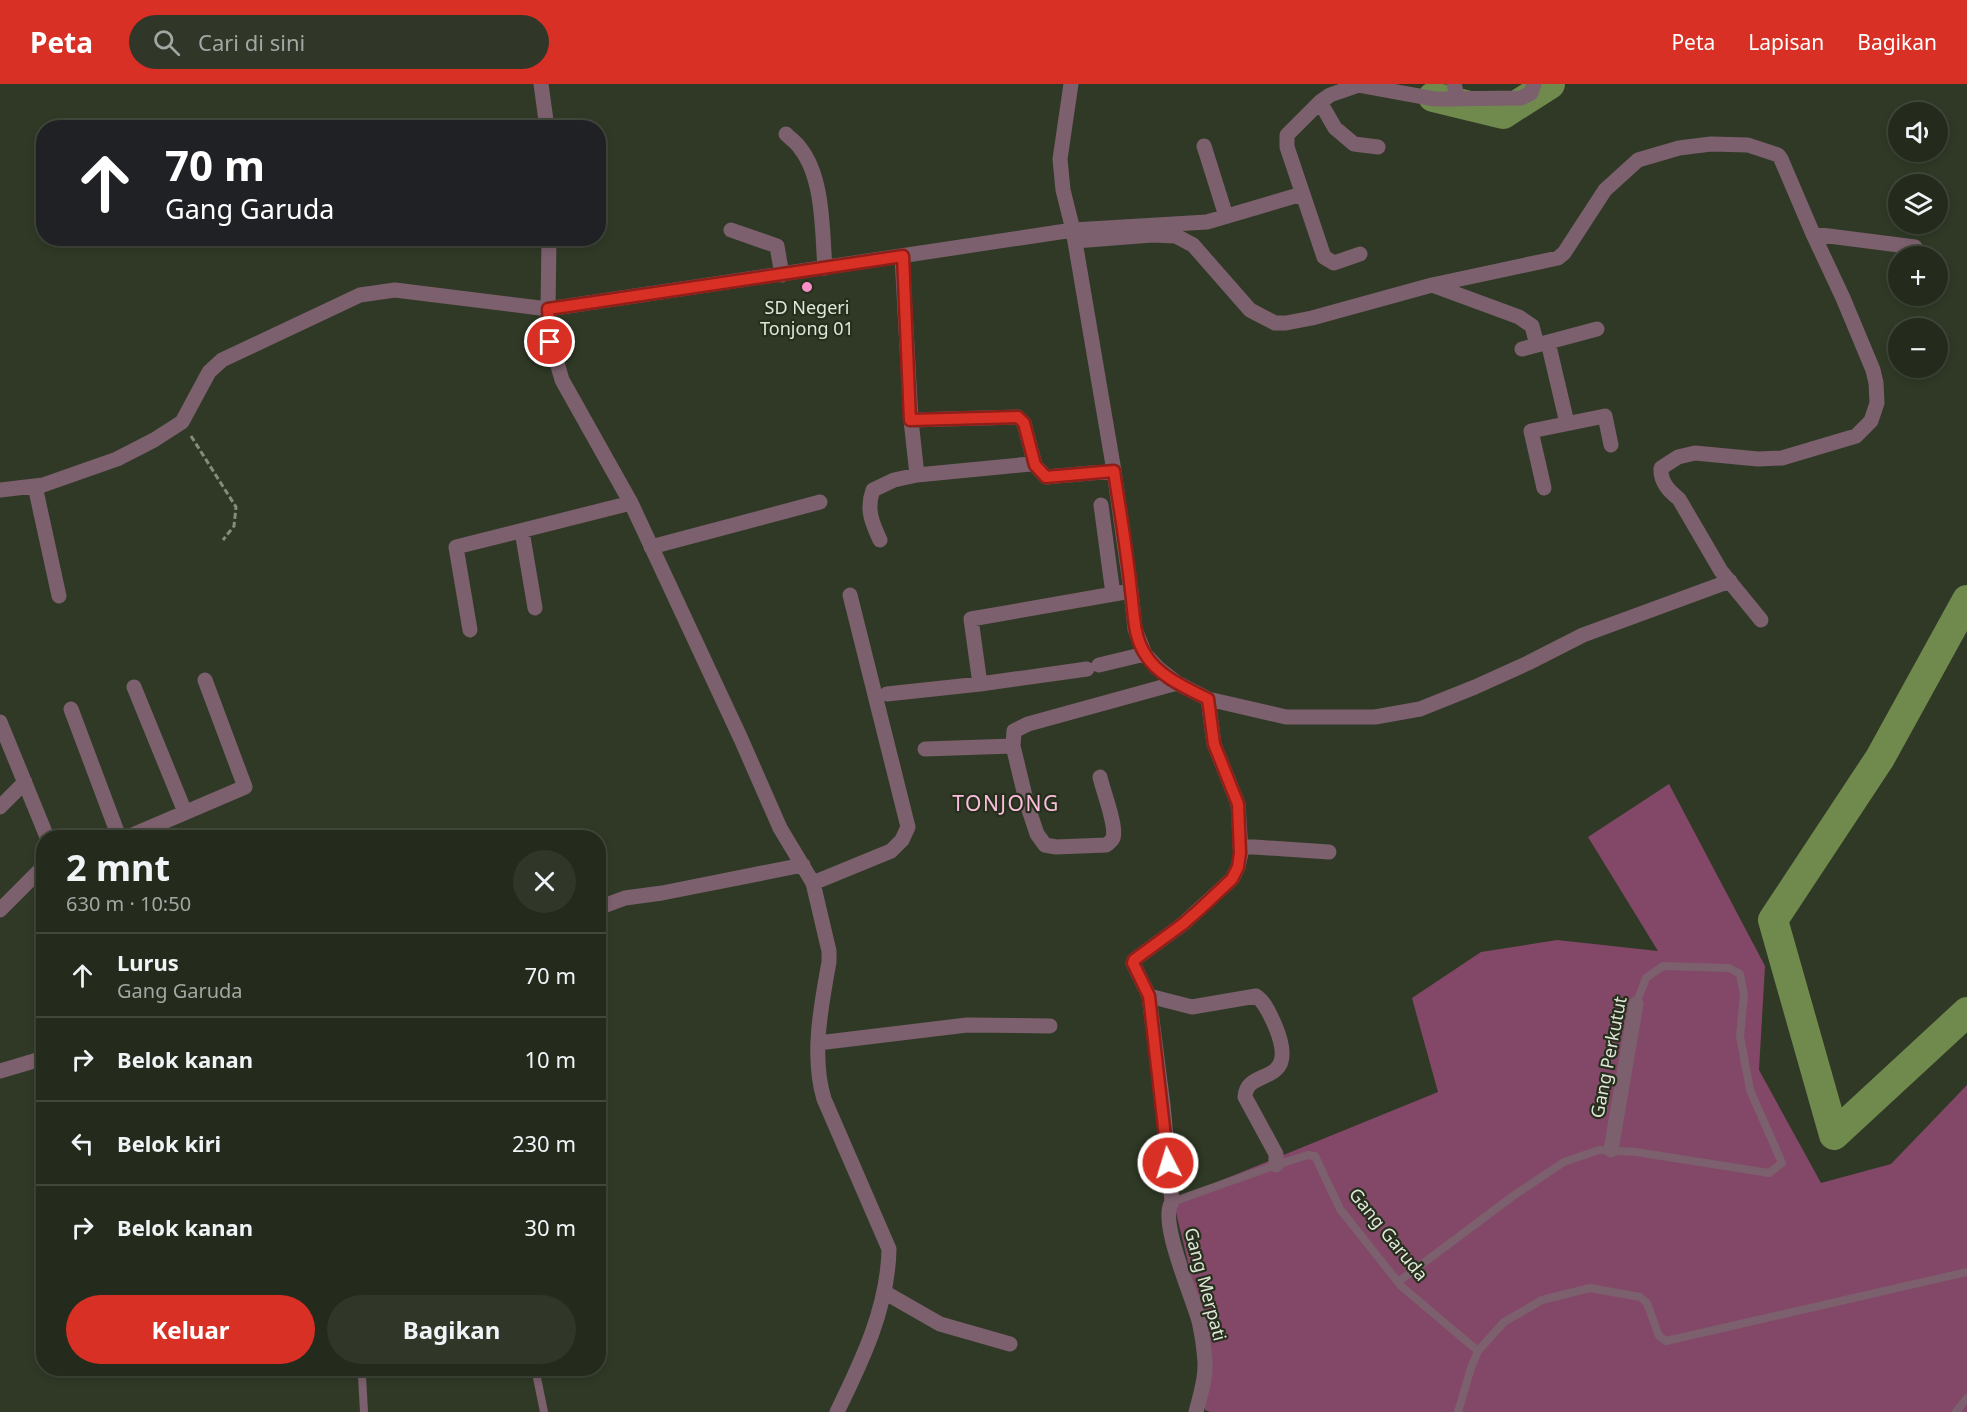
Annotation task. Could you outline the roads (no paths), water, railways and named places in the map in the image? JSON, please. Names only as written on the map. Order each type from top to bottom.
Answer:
[{"type":"street","points":[[541,84],[546,120]]},
{"type":"street","points":[[1071,84],[1060,159],[1063,190],[1074,236],[1114,471],[1135,629],[1145,654],[1177,683],[1208,699],[1286,717],[1375,717],[1420,709],[1486,683],[1583,635],[1730,581]]},
{"type":"street","points":[[1360,254],[1334,262],[1324,257],[1287,147],[1287,135],[1325,99],[1359,85],[1435,99],[1456,91],[1521,99],[1531,93],[1534,84]]},
{"type":"street","points":[[1325,99],[1335,128],[1354,144],[1378,147]]},
{"type":"street","points":[[786,134],[801,148],[814,177],[818,193],[825,268]]},
{"type":"street","points":[[1074,236],[1176,236],[1193,246],[1250,310],[1275,323],[1286,323],[1432,285],[1558,258],[1564,253],[1605,190],[1638,160],[1711,144],[1748,145],[1778,155],[1873,370],[1876,383],[1876,403],[1871,421],[1856,436],[1782,458],[1758,459],[1695,453],[1678,457],[1661,468],[1661,477],[1670,491],[1679,499],[1721,571],[1761,620]]},
{"type":"street","points":[[1204,146],[1226,216]]},
{"type":"street","points":[[0,490],[43,485],[117,459],[154,440],[182,422],[209,372],[222,360],[360,295],[395,290],[548,309],[903,256],[1207,222],[1302,194]]},
{"type":"street","points":[[731,230],[777,246],[782,275]]},
{"type":"street","points":[[1813,234],[1907,246]]},
{"type":"street","points":[[549,246],[550,342],[562,380],[631,503],[780,828],[813,883],[829,951],[818,1043],[819,1083],[889,1249],[889,1270],[870,1340],[837,1412]]},
{"type":"street","points":[[903,256],[910,420],[917,475]]},
{"type":"street","points":[[1432,285],[1519,317],[1532,326],[1536,345],[1567,423]]},
{"type":"street","points":[[1536,345],[1597,329]]},
{"type":"street","points":[[1544,488],[1531,431],[1605,416],[1611,445]]},
{"type":"street","points":[[910,420],[1018,417],[1024,423],[1035,465],[1046,477],[1114,471]]},
{"type":"street","points":[[880,540],[871,521],[869,506],[873,490],[894,480],[917,475],[1035,465]]},
{"type":"street","points":[[35,486],[59,596]]},
{"type":"street","points":[[651,547],[820,502]]},
{"type":"street","points":[[470,630],[456,547],[631,503]]},
{"type":"street","points":[[1101,505],[1113,594]]},
{"type":"street","points":[[522,531],[535,608]]},
{"type":"street","points":[[980,684],[971,619],[1131,591]]},
{"type":"street","points":[[813,883],[891,851],[903,840],[909,827],[850,595]]},
{"type":"street","points":[[887,694],[980,684],[1093,667],[1145,654]]},
{"type":"street","points":[[144,830],[245,787],[206,680]]},
{"type":"street","points":[[1100,777],[1113,823],[1111,841],[1106,845],[1056,847],[1045,845],[1037,834],[1027,804],[1013,746],[1014,731],[1028,724],[1177,683]]},
{"type":"street","points":[[134,687],[185,812]]},
{"type":"street","points":[[1208,699],[1214,744],[1238,804],[1240,846],[1238,867],[1232,879],[1183,924],[1133,963],[1149,996],[1192,1007],[1256,996],[1265,1006],[1275,1026],[1283,1056],[1279,1067],[1272,1074],[1249,1083],[1245,1090],[1245,1097],[1276,1154],[1276,1165]]},
{"type":"street","points":[[71,709],[116,830]]},
{"type":"street","points":[[0,722],[43,830]]},
{"type":"street","points":[[925,748],[1013,746]]},
{"type":"street","points":[[0,807],[25,782]]},
{"type":"street","points":[[1240,846],[1329,852]]},
{"type":"street","points":[[606,905],[625,898],[662,893],[803,865]]},
{"type":"street","points":[[0,910],[36,874]]},
{"type":"street","name":"Gang Merpati","points":[[1149,996],[1172,1202],[1169,1206],[1170,1229],[1199,1322],[1205,1364],[1196,1412]]},
{"type":"street","name":"Gang Perkutut","points":[[1611,1150],[1636,1004]]},
{"type":"street","points":[[818,1043],[968,1025],[1050,1026]]},
{"type":"street","points":[[0,1071],[36,1060]]},
{"type":"street","points":[[884,1292],[940,1324],[1010,1344]]},
{"type":"lane","name":"Gang Perkutut","points":[[1398,1282],[1513,1196],[1564,1162],[1599,1150],[1636,1152],[1769,1173],[1782,1163],[1750,1090],[1740,1036],[1744,995],[1740,974],[1730,968],[1663,966],[1646,978],[1636,1004]]},
{"type":"lane","name":"Gang Garuda","points":[[1172,1202],[1276,1165],[1308,1155],[1315,1156],[1340,1209],[1398,1282],[1478,1352]]},
{"type":"lane","points":[[1458,1412],[1478,1352],[1504,1322],[1542,1300],[1590,1288],[1640,1297],[1647,1303],[1659,1336],[1666,1341],[1967,1272]]},
{"type":"lane","points":[[362,1376],[364,1412]]},
{"type":"lane","points":[[536,1376],[543,1412]]},
{"type":"lane","points":[[1956,1412],[1967,1398]]},
{"type":"waterway","points":[[1433,97],[1503,114],[1550,84]]},
{"type":"waterway","points":[[1967,600],[1880,758],[1773,920],[1834,1135],[1967,1012]]},
{"type":"place","name":"SD Negeri Tonjong 01","points":[[807,287]]},
{"type":"district","name":"TONJONG","points":[[1006,803]]}]
